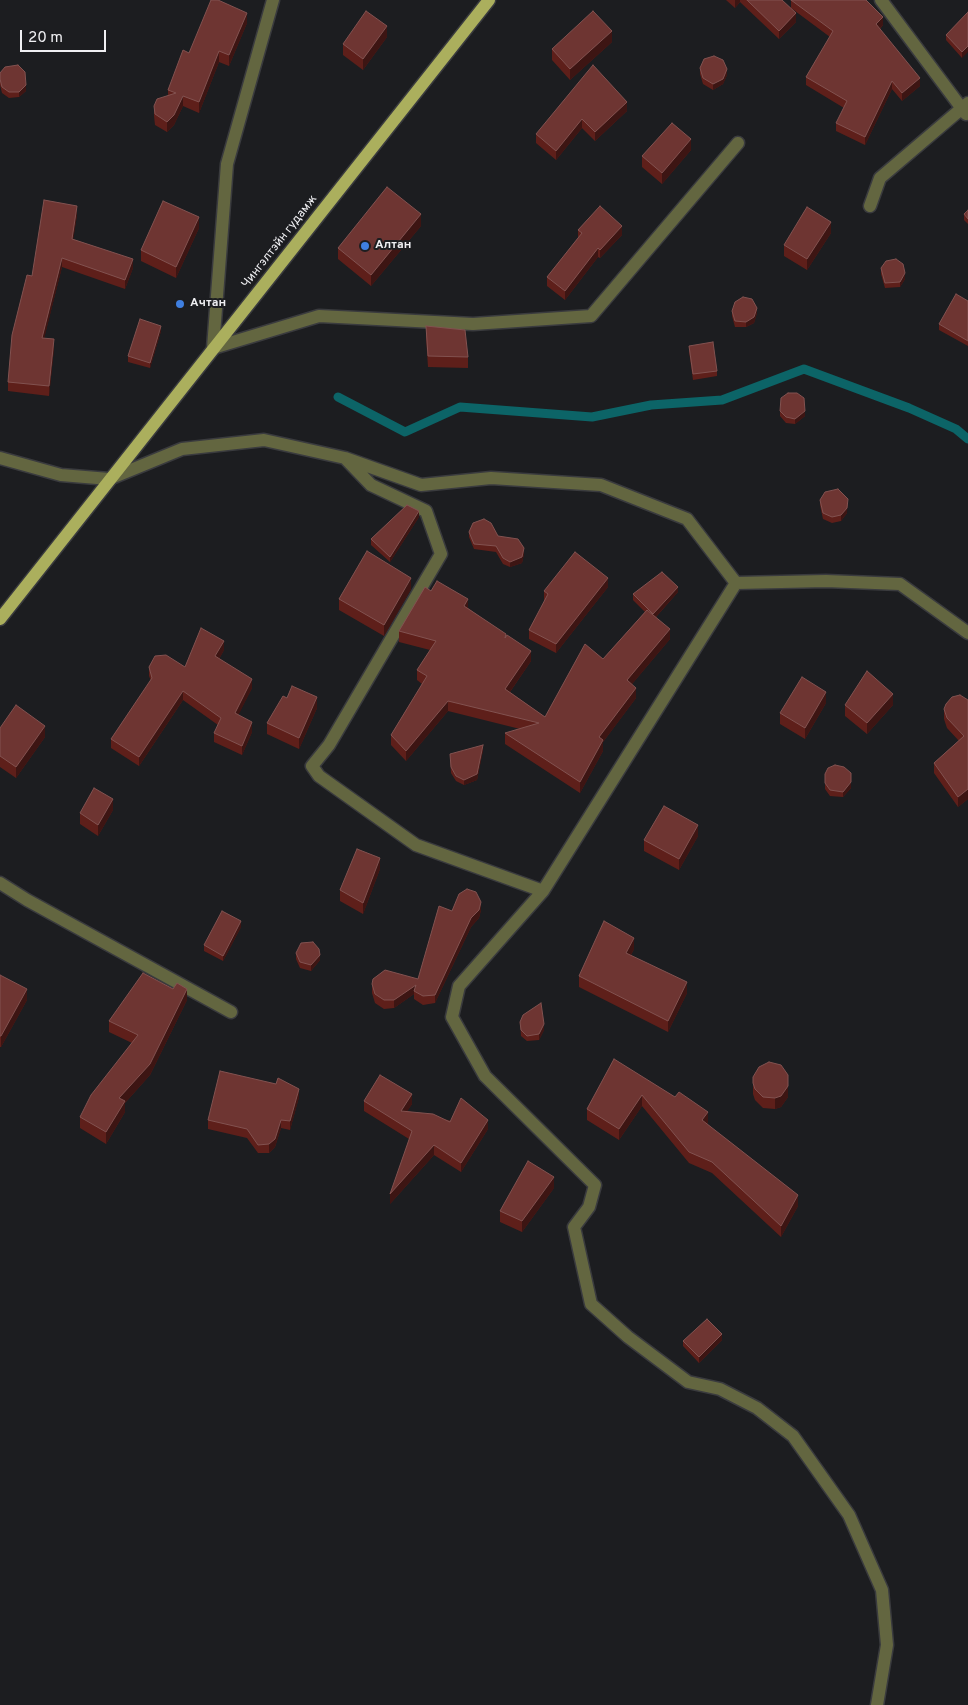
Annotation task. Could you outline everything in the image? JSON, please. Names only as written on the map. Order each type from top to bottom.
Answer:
[{"type":"main road","name":"Чингэлтэйн гудамж","points":[[0,619],[489,0]]},
{"type":"street","points":[[273,0],[227,164],[213,348],[319,316],[473,324],[591,316],[738,143]]},
{"type":"street","points":[[870,206],[880,178],[966,109],[881,0]]},
{"type":"street","points":[[0,458],[61,475],[109,479],[182,449],[264,440],[345,458],[420,485],[491,478],[601,485],[688,519],[736,583]]},
{"type":"street","points":[[345,458],[370,485],[426,511],[441,554],[329,745],[312,766],[320,776],[416,845],[542,891]]},
{"type":"street","points":[[736,583],[826,581],[900,584],[968,633]]},
{"type":"street","points":[[736,583],[542,891],[459,986],[452,1017],[485,1076],[595,1185],[589,1207],[574,1227],[590,1304],[628,1337],[688,1382],[720,1389],[756,1408],[793,1436],[849,1515],[882,1590],[887,1645],[877,1705]]},
{"type":"street","points":[[0,883],[35,905],[231,1012]]},
{"type":"building","points":[[211,0],[218,0],[247,13],[229,55],[219,51],[199,102],[183,96],[174,115],[167,122],[155,114],[154,106],[157,99],[176,93],[168,90],[183,50],[189,53]]},
{"type":"building","points":[[747,0],[782,0],[796,13],[779,31]]},
{"type":"building","points":[[791,0],[866,0],[883,17],[876,24],[920,78],[902,93],[892,81],[865,137],[836,123],[847,101],[806,77],[833,31]]},
{"type":"building","points":[[366,11],[387,26],[363,59],[343,44]]},
{"type":"building","points":[[593,11],[612,31],[570,69],[552,49]]},
{"type":"building","points":[[968,12],[968,46],[962,52],[946,35]]},
{"type":"building","points":[[714,56],[723,60],[727,69],[723,79],[713,84],[703,78],[700,68],[704,59]]},
{"type":"building","points":[[18,65],[25,72],[26,85],[19,92],[9,92],[2,87],[0,73],[5,67]]},
{"type":"building","points":[[593,65],[627,102],[595,132],[582,119],[556,151],[536,134]]},
{"type":"building","points":[[672,123],[691,139],[662,173],[642,156]]},
{"type":"building","points":[[387,187],[421,214],[371,275],[338,248]]},
{"type":"building","points":[[44,200],[77,206],[72,239],[133,259],[125,280],[62,258],[42,338],[54,339],[49,386],[8,382],[12,335],[27,275],[32,276]]},
{"type":"building","points":[[163,201],[199,217],[176,267],[141,250]]},
{"type":"building","points":[[600,206],[622,226],[600,250],[598,248],[565,291],[547,277],[582,233],[578,230]]},
{"type":"building","points":[[807,207],[831,222],[807,259],[784,245]]},
{"type":"building","points":[[968,210],[968,219],[964,214]]},
{"type":"building","points":[[896,259],[903,264],[905,273],[900,282],[885,283],[881,268],[886,261]]},
{"type":"building","points":[[956,294],[968,301],[968,341],[939,324]]},
{"type":"building","points":[[743,297],[752,299],[757,308],[754,317],[746,322],[735,321],[732,311],[735,302]]},
{"type":"building","points":[[140,319],[161,326],[150,363],[128,356]]},
{"type":"building","points":[[426,326],[465,330],[468,357],[428,356]]},
{"type":"building","points":[[713,342],[717,371],[693,374],[689,346]]},
{"type":"building","points":[[788,393],[797,393],[804,398],[805,411],[795,419],[786,417],[780,411],[781,398]]},
{"type":"building","points":[[838,489],[848,499],[847,508],[841,515],[832,517],[823,513],[820,500],[825,492]]},
{"type":"building","points":[[407,505],[419,511],[390,557],[371,539]]},
{"type":"building","points":[[484,519],[491,523],[498,536],[518,539],[524,548],[522,557],[510,562],[503,558],[496,546],[474,544],[469,532],[473,523]]},
{"type":"building","points":[[367,551],[411,578],[384,625],[339,599]]},
{"type":"building","points":[[575,552],[608,578],[556,644],[529,630],[548,594],[544,591]]},
{"type":"building","points":[[662,572],[678,587],[653,614],[633,594]]},
{"type":"building","points":[[437,581],[468,599],[464,606],[506,634],[505,638],[507,635],[531,651],[505,689],[545,717],[585,644],[603,659],[647,610],[670,629],[627,680],[636,688],[599,737],[603,740],[580,782],[505,733],[539,723],[448,701],[406,751],[391,735],[427,676],[417,670],[436,641],[399,631],[425,587],[431,591]]},
{"type":"building","points":[[201,628],[224,641],[215,656],[252,679],[235,713],[252,722],[242,746],[214,733],[221,718],[183,691],[139,757],[111,739],[152,678],[149,667],[155,656],[166,655],[185,667]]},
{"type":"building","points":[[867,671],[893,694],[867,723],[845,705]]},
{"type":"building","points":[[802,677],[826,692],[805,728],[780,713]]},
{"type":"building","points":[[292,686],[317,697],[299,738],[267,723],[283,696],[287,698]]},
{"type":"building","points":[[960,695],[968,700],[968,789],[958,797],[934,763],[964,736],[947,718],[944,709],[952,697]]},
{"type":"building","points":[[16,705],[45,726],[16,767],[0,756],[0,728]]},
{"type":"building","points":[[483,745],[477,774],[464,780],[456,776],[451,767],[450,754]]},
{"type":"building","points":[[835,765],[844,767],[851,773],[851,782],[843,792],[830,790],[825,783],[825,774],[828,768]]},
{"type":"building","points":[[94,788],[113,799],[98,825],[80,813]]},
{"type":"building","points":[[664,806],[698,825],[679,859],[644,840]]},
{"type":"building","points":[[357,849],[380,858],[363,903],[340,890]]},
{"type":"building","points":[[467,889],[476,892],[481,902],[479,910],[471,918],[435,995],[423,996],[414,991],[416,985],[394,1000],[384,1000],[375,994],[372,984],[373,979],[385,970],[418,979],[439,906],[452,911],[459,894]]},
{"type":"building","points":[[222,911],[241,921],[223,956],[204,945]]},
{"type":"building","points":[[604,921],[634,938],[626,953],[687,982],[668,1021],[579,976]]},
{"type":"building","points":[[313,942],[319,949],[320,955],[311,965],[300,962],[296,953],[301,943]]},
{"type":"building","points":[[143,973],[173,989],[177,983],[187,989],[150,1064],[119,1098],[125,1101],[106,1132],[80,1117],[91,1095],[138,1035],[109,1021]]},
{"type":"building","points":[[0,975],[27,989],[1,1036],[0,1036]]},
{"type":"building","points":[[541,1003],[544,1024],[539,1034],[527,1036],[521,1030],[520,1022],[523,1015]]},
{"type":"building","points":[[614,1059],[675,1097],[679,1092],[708,1112],[702,1120],[798,1195],[781,1226],[712,1162],[689,1152],[642,1095],[619,1129],[587,1109]]},
{"type":"building","points":[[769,1062],[781,1065],[788,1075],[788,1086],[781,1096],[775,1098],[763,1097],[755,1089],[753,1083],[753,1077],[759,1067]]},
{"type":"building","points":[[220,1071],[276,1084],[278,1078],[299,1089],[290,1121],[281,1120],[275,1139],[269,1144],[258,1145],[247,1129],[208,1120]]},
{"type":"building","points":[[380,1075],[412,1094],[401,1111],[433,1114],[450,1122],[461,1098],[488,1120],[461,1163],[434,1145],[390,1194],[412,1131],[364,1101]]},
{"type":"building","points":[[528,1161],[554,1177],[522,1221],[500,1211]]},
{"type":"building","points":[[707,1319],[722,1334],[699,1357],[683,1341]]},
{"type":"waterway","points":[[338,397],[405,432],[460,407],[592,417],[651,405],[722,400],[804,369],[909,408],[956,429],[968,439]]},
{"type":"place","name":"Алтан","points":[[365,246]]},
{"type":"place","name":"Ачтан","points":[[180,304]]}]
